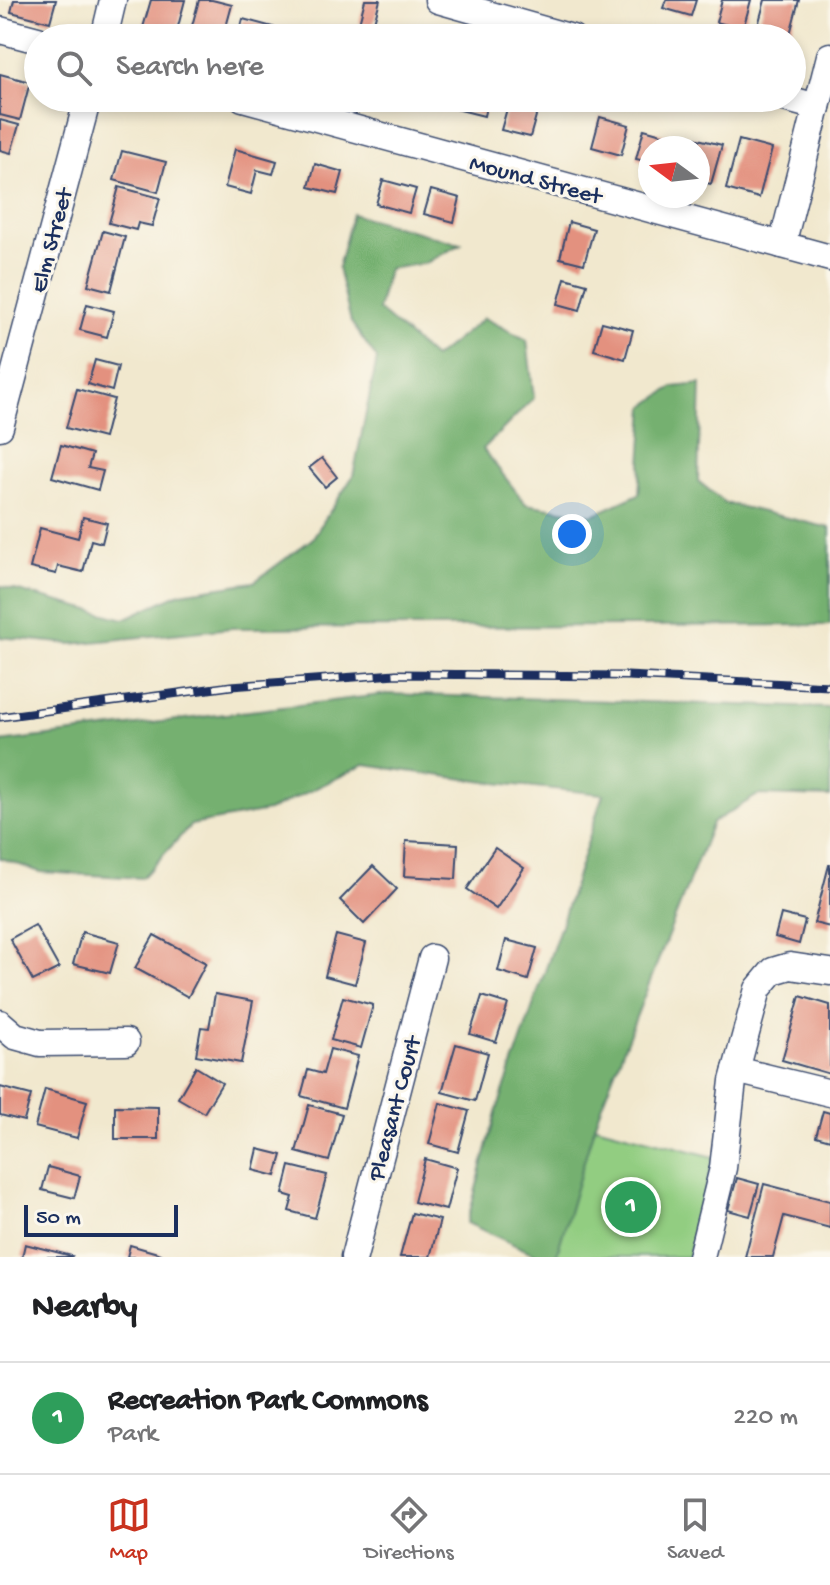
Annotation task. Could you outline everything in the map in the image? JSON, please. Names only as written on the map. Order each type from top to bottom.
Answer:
[{"type":"street","points":[[107,24],[113,0]]},
{"type":"street","points":[[438,0],[523,24]]},
{"type":"street","points":[[0,30],[24,36]]},
{"type":"street","points":[[782,245],[830,56]]},
{"type":"street","points":[[806,104],[817,107]]},
{"type":"street","name":"Elm Street","points":[[0,427],[84,112]]},
{"type":"street","name":"Mound Street","points":[[294,112],[830,258]]},
{"type":"street","name":"Pleasant Court","points":[[354,1257],[432,958]]},
{"type":"street","points":[[701,1257],[723,1168],[733,1081],[758,989],[773,971],[790,966],[830,972]]},
{"type":"street","points":[[0,1023],[15,1036],[40,1043],[126,1042]]},
{"type":"street","points":[[736,1070],[830,1093]]},
{"type":"green space","points":[[352,214],[461,244],[426,263],[388,269],[378,310],[434,358],[484,318],[527,340],[534,398],[483,449],[526,504],[593,515],[639,494],[645,406],[673,387],[701,384],[698,481],[725,503],[830,528],[830,625],[232,628],[71,644],[0,637],[0,586],[124,619],[180,593],[254,582],[312,539],[353,476],[377,359],[351,322],[338,268]]},
{"type":"green space","points":[[388,694],[830,708],[830,797],[758,795],[712,823],[597,1117],[556,1257],[541,1257],[467,1223],[496,1113],[603,794],[364,765],[268,811],[191,825],[142,878],[40,872],[0,858],[0,742]]},
{"type":"green space","points":[[584,1123],[714,1157],[688,1257],[548,1257]]},
{"type":"building","points":[[14,0],[56,0],[50,22],[11,12]]},
{"type":"building","points":[[151,0],[185,0],[179,24],[144,24]]},
{"type":"building","points":[[199,0],[232,5],[227,24],[193,24]]},
{"type":"building","points":[[365,0],[380,0],[374,24],[359,23]]},
{"type":"building","points":[[666,0],[696,0],[691,16],[663,8]]},
{"type":"building","points":[[722,0],[751,0],[744,24],[716,22]]},
{"type":"building","points":[[765,0],[799,0],[793,24],[758,24]]},
{"type":"building","points":[[243,19],[261,24],[242,24]]},
{"type":"building","points":[[0,74],[24,80],[24,105],[20,120],[0,115]]},
{"type":"building","points":[[506,112],[537,112],[530,137],[501,130]]},
{"type":"building","points":[[600,117],[629,125],[621,155],[592,147]]},
{"type":"building","points":[[0,120],[19,125],[11,153],[0,150]]},
{"type":"building","points":[[644,129],[669,136],[642,136]]},
{"type":"building","points":[[739,140],[772,149],[759,198],[726,189]]},
{"type":"building","points":[[710,142],[722,145],[710,184]]},
{"type":"building","points":[[235,149],[277,161],[273,174],[257,170],[251,194],[225,187]]},
{"type":"building","points":[[122,151],[166,162],[158,192],[114,180]]},
{"type":"building","points":[[315,164],[343,172],[337,194],[309,187]]},
{"type":"building","points":[[383,180],[416,189],[409,213],[376,204]]},
{"type":"building","points":[[119,187],[160,198],[152,226],[138,223],[136,230],[109,223]]},
{"type":"building","points":[[431,190],[460,198],[454,222],[424,214]]},
{"type":"building","points":[[569,222],[594,229],[584,264],[560,258]]},
{"type":"building","points":[[103,231],[125,237],[111,291],[88,285]]},
{"type":"building","points":[[565,278],[587,284],[580,310],[558,304]]},
{"type":"building","points":[[87,304],[114,311],[107,337],[80,330]]},
{"type":"building","points":[[602,322],[633,330],[625,359],[594,350]]},
{"type":"building","points":[[95,360],[118,366],[112,391],[88,384]]},
{"type":"building","points":[[77,389],[114,399],[104,438],[66,428]]},
{"type":"building","points":[[61,445],[92,454],[88,468],[103,471],[98,490],[52,477]]},
{"type":"building","points":[[322,458],[337,477],[325,487],[309,468]]},
{"type":"building","points":[[83,517],[107,523],[102,543],[91,540],[83,572],[58,566],[56,574],[30,568],[40,528],[78,538]]},
{"type":"building","points":[[406,841],[458,844],[456,879],[404,876]]},
{"type":"building","points":[[495,848],[524,868],[496,909],[467,889]]},
{"type":"building","points":[[830,865],[830,927],[814,923]]},
{"type":"building","points":[[373,866],[397,889],[364,924],[340,900]]},
{"type":"building","points":[[781,914],[805,920],[799,944],[775,937]]},
{"type":"building","points":[[35,925],[59,968],[33,981],[10,939]]},
{"type":"building","points":[[82,932],[119,942],[110,973],[73,964]]},
{"type":"building","points":[[154,935],[206,963],[188,997],[135,968]]},
{"type":"building","points":[[336,935],[366,943],[355,984],[325,976]]},
{"type":"building","points":[[506,940],[537,948],[528,980],[498,971]]},
{"type":"building","points":[[215,994],[253,1001],[241,1063],[196,1055],[201,1027],[209,1028]]},
{"type":"building","points":[[482,996],[508,1004],[496,1042],[470,1034]]},
{"type":"building","points":[[800,996],[830,1005],[830,1074],[782,1060]]},
{"type":"building","points":[[343,997],[373,1005],[361,1048],[331,1040]]},
{"type":"building","points":[[456,1044],[488,1053],[475,1101],[442,1092]]},
{"type":"building","points":[[330,1049],[358,1056],[344,1108],[301,1096],[308,1070],[323,1074]]},
{"type":"building","points":[[196,1067],[222,1083],[204,1113],[178,1098]]},
{"type":"building","points":[[0,1087],[31,1095],[24,1121],[0,1115]]},
{"type":"building","points":[[45,1089],[87,1101],[77,1138],[35,1127]]},
{"type":"building","points":[[440,1103],[469,1111],[458,1152],[429,1144]]},
{"type":"building","points":[[309,1105],[342,1114],[329,1161],[296,1152]]},
{"type":"building","points":[[115,1106],[158,1107],[158,1139],[115,1139]]},
{"type":"building","points":[[823,1111],[830,1113],[830,1140],[816,1136]]},
{"type":"building","points":[[258,1149],[282,1155],[276,1176],[253,1170]]},
{"type":"building","points":[[425,1159],[457,1168],[446,1210],[414,1202]]},
{"type":"building","points":[[290,1166],[327,1175],[315,1218],[289,1211],[293,1197],[283,1194]]},
{"type":"building","points":[[48,1167],[80,1176],[74,1198],[42,1190]]},
{"type":"building","points":[[737,1178],[759,1184],[750,1216],[728,1210]]},
{"type":"building","points":[[764,1184],[830,1201],[830,1228],[784,1216],[773,1257],[745,1257]]},
{"type":"building","points":[[412,1213],[440,1220],[430,1257],[400,1257]]},
{"type":"building","points":[[25,1244],[72,1256],[22,1257]]},
{"type":"building","points":[[130,1245],[161,1254],[160,1257],[127,1257]]},
{"type":"railway","points":[[0,717],[231,686],[396,674],[627,676],[830,686]]},
{"type":"place","name":"Recreation Park Commons","points":[[631,1207]]}]
